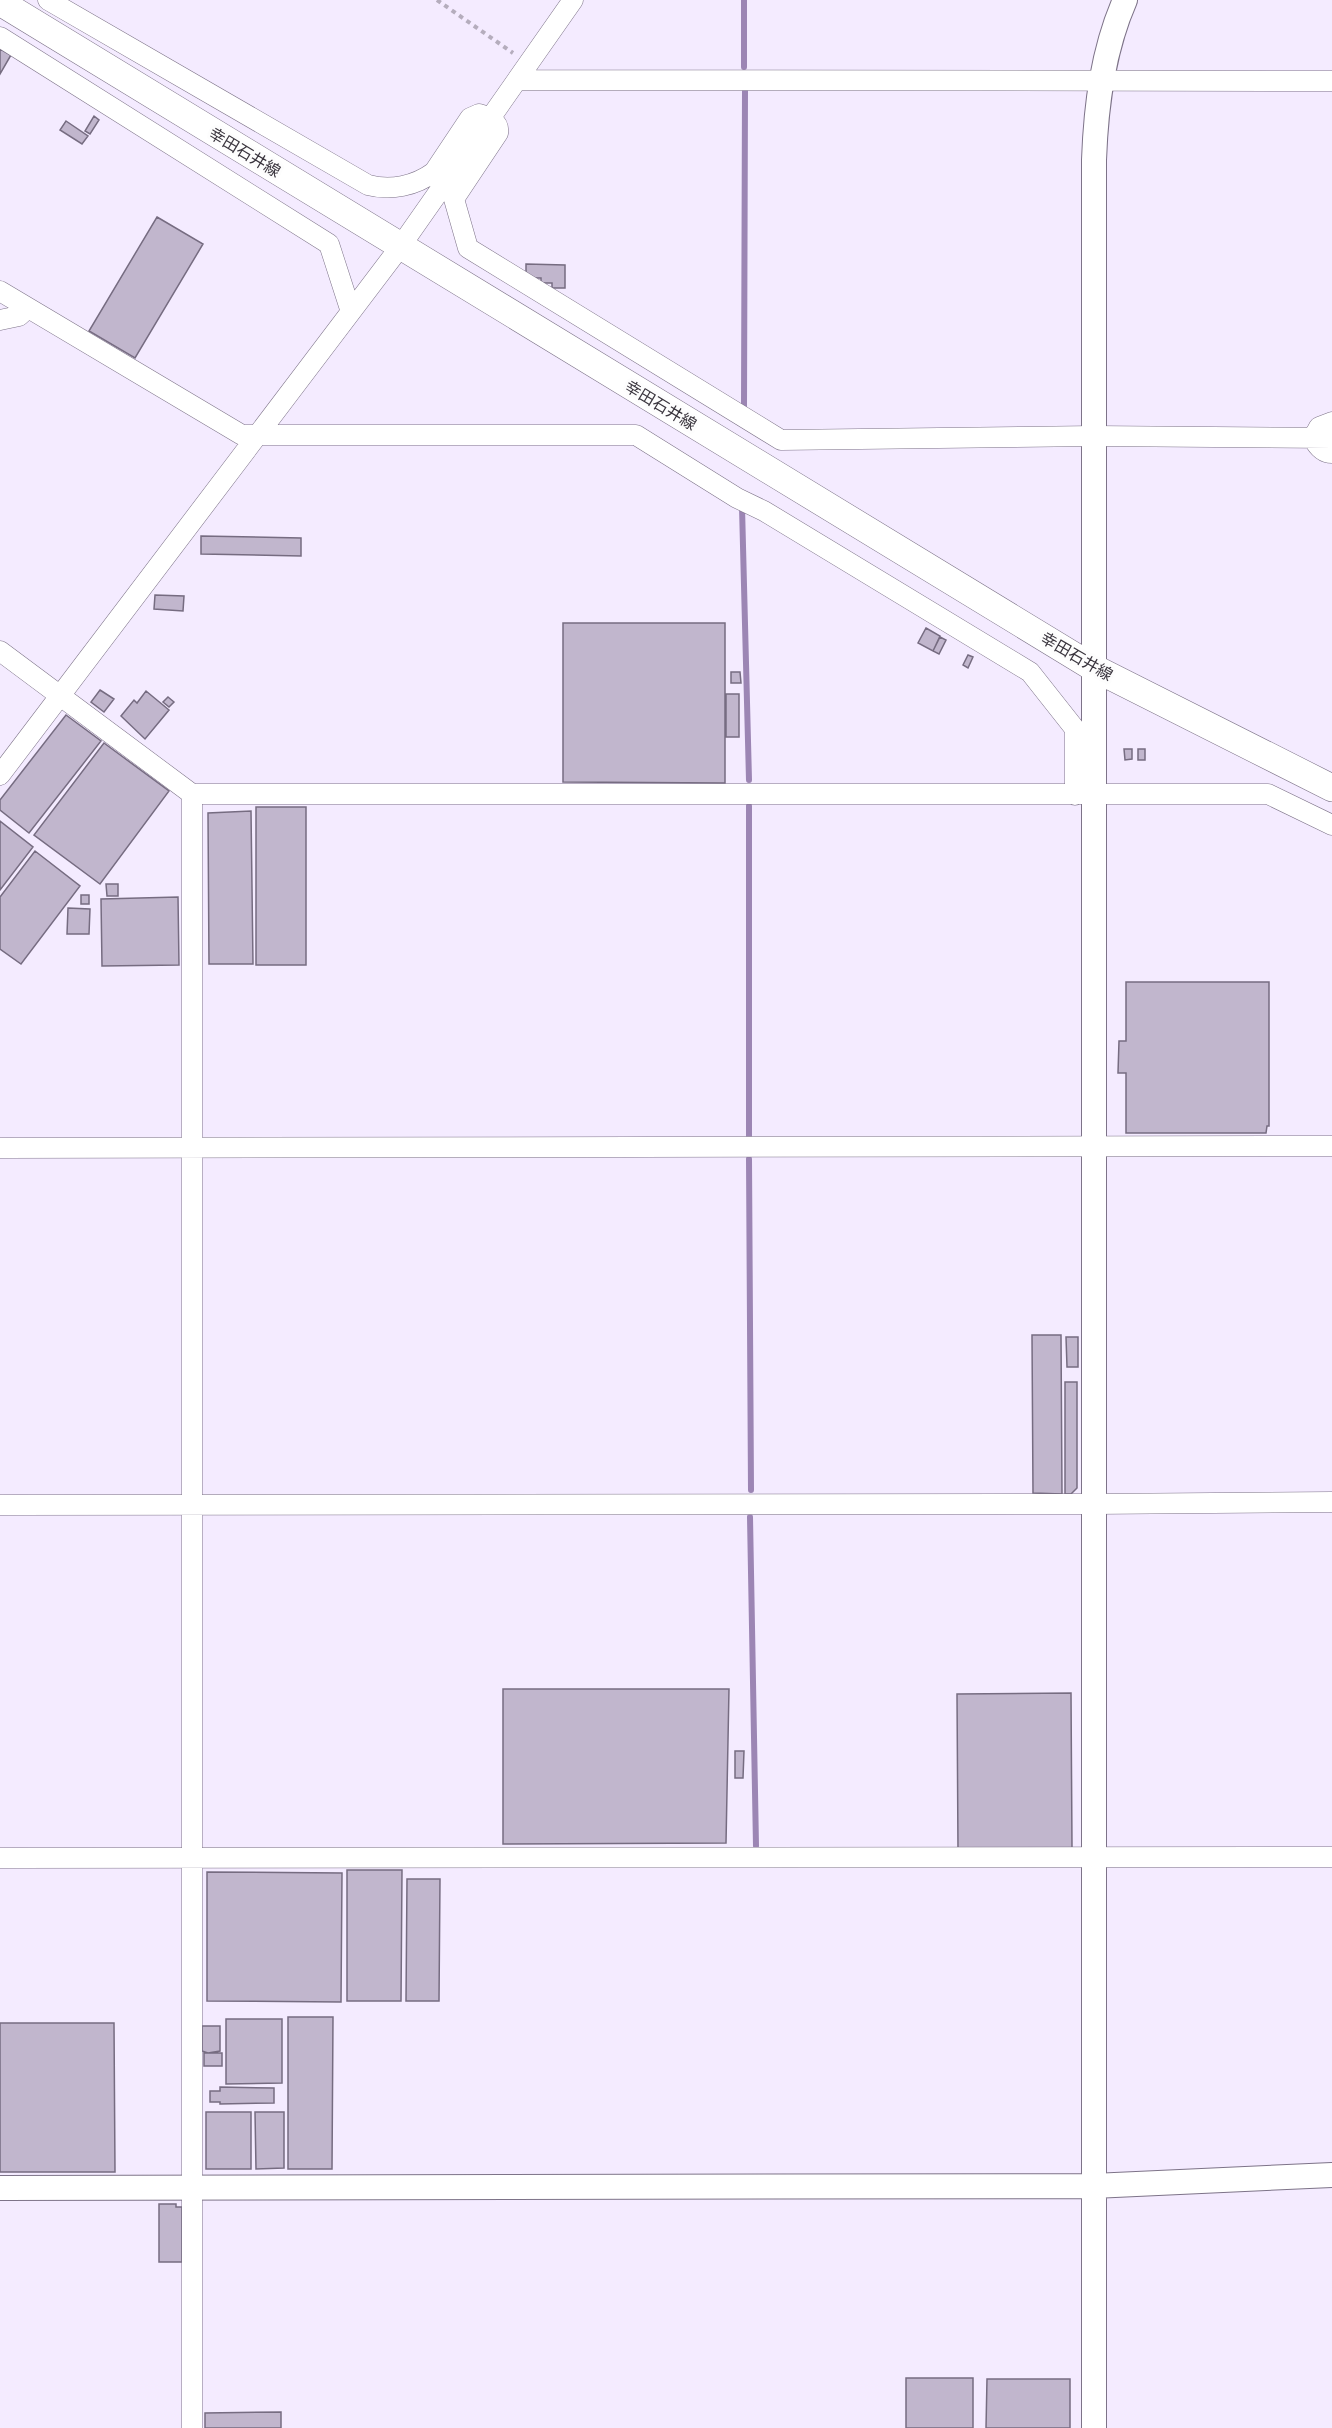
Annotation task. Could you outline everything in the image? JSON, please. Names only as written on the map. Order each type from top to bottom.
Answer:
[{"type":"main road","name":"幸田石井線","points":[[0,2],[1094,668],[1332,788]]},
{"type":"street","points":[[48,0],[368,185],[397,188],[426,178],[434,172],[470,118],[479,114],[491,118],[497,126],[498,133],[454,199],[468,249],[781,440],[1094,436],[1323,438]]},
{"type":"street","points":[[0,775],[400,247],[573,0]]},
{"type":"street","points":[[1094,2428],[1093,2186],[1096,1859],[1093,1147],[1085,795],[1094,668],[1094,160],[1096,119],[1102,79],[1114,28],[1125,0]]},
{"type":"street","points":[[0,37],[328,244],[351,312]]},
{"type":"street","points":[[523,72],[1332,81]]},
{"type":"street","points":[[0,291],[242,435],[636,435],[737,498],[764,511],[1030,672],[1075,729],[1085,795]]},
{"type":"street","points":[[0,320],[18,316],[28,308]]},
{"type":"street","points":[[1332,422],[1319,427],[1323,438],[1318,447],[1327,453],[1332,453]]},
{"type":"street","points":[[0,651],[192,794],[1268,794],[1332,825]]},
{"type":"street","points":[[192,794],[192,2428]]},
{"type":"street","points":[[0,1148],[192,1150],[1332,1146]]},
{"type":"street","points":[[0,1505],[1332,1502]]},
{"type":"street","points":[[0,1858],[1096,1859],[1332,1857]]},
{"type":"street","points":[[0,2188],[1093,2186],[1332,2175]]},
{"type":"path","points":[[437,0],[523,72]]},
{"type":"building","points":[[0,49],[11,55],[0,74]]},
{"type":"building","points":[[94,116],[99,120],[90,134],[85,131]]},
{"type":"building","points":[[66,121],[88,136],[82,144],[60,130]]},
{"type":"building","points":[[157,217],[203,244],[135,358],[89,331]]},
{"type":"building","points":[[526,264],[565,265],[565,288],[552,288],[552,283],[541,283],[541,278],[526,278]]},
{"type":"building","points":[[201,536],[301,538],[301,556],[201,554]]},
{"type":"building","points":[[155,595],[184,596],[183,611],[154,609]]},
{"type":"building","points":[[563,623],[725,623],[725,783],[563,782]]},
{"type":"building","points":[[926,628],[940,636],[933,651],[918,643]]},
{"type":"building","points":[[940,637],[946,640],[939,654],[933,651]]},
{"type":"building","points":[[968,655],[973,657],[968,668],[963,665]]},
{"type":"building","points":[[731,672],[740,672],[741,683],[731,683]]},
{"type":"building","points":[[100,690],[114,699],[104,712],[91,702]]},
{"type":"building","points":[[146,691],[169,710],[145,739],[121,716],[134,700],[137,703]]},
{"type":"building","points":[[726,694],[739,694],[739,737],[726,737]]},
{"type":"building","points":[[168,697],[174,702],[169,707],[163,702]]},
{"type":"building","points":[[66,715],[101,741],[29,833],[0,810],[0,800]]},
{"type":"building","points":[[104,743],[169,791],[100,884],[34,835]]},
{"type":"building","points":[[1124,749],[1132,749],[1132,759],[1125,760]]},
{"type":"building","points":[[1138,749],[1145,749],[1145,760],[1138,760]]},
{"type":"building","points":[[256,807],[306,807],[306,965],[256,965]]},
{"type":"building","points":[[251,811],[253,964],[209,964],[208,813]]},
{"type":"building","points":[[0,821],[33,847],[0,890]]},
{"type":"building","points":[[35,851],[80,886],[21,964],[0,949],[0,897]]},
{"type":"building","points":[[106,884],[118,884],[118,896],[107,896]]},
{"type":"building","points":[[81,895],[89,895],[89,904],[81,904]]},
{"type":"building","points":[[178,897],[179,965],[102,966],[101,899]]},
{"type":"building","points":[[68,908],[90,909],[89,934],[67,934]]},
{"type":"building","points":[[1126,982],[1269,982],[1269,1126],[1267,1126],[1266,1133],[1126,1133],[1126,1073],[1118,1073],[1119,1041],[1126,1041]]},
{"type":"building","points":[[1032,1335],[1061,1335],[1062,1494],[1033,1493]]},
{"type":"building","points":[[1066,1337],[1078,1337],[1078,1367],[1067,1367]]},
{"type":"building","points":[[1065,1382],[1077,1382],[1077,1488],[1071,1494],[1065,1494]]},
{"type":"building","points":[[503,1689],[729,1689],[726,1843],[503,1844]]},
{"type":"building","points":[[1071,1693],[1072,1848],[958,1849],[957,1694]]},
{"type":"building","points":[[735,1751],[744,1751],[743,1778],[735,1778]]},
{"type":"building","points":[[347,1870],[402,1870],[401,2001],[347,2001]]},
{"type":"building","points":[[207,1872],[342,1873],[341,2002],[207,2001]]},
{"type":"building","points":[[407,1879],[440,1879],[439,2001],[406,2001]]},
{"type":"building","points":[[288,2017],[333,2017],[332,2169],[288,2169]]},
{"type":"building","points":[[226,2019],[282,2019],[282,2083],[226,2084]]},
{"type":"building","points":[[0,2023],[114,2023],[115,2172],[0,2172]]},
{"type":"building","points":[[202,2026],[220,2026],[220,2051],[208,2053],[202,2051]]},
{"type":"building","points":[[204,2053],[222,2053],[222,2066],[204,2066]]},
{"type":"building","points":[[220,2087],[274,2088],[274,2103],[220,2104],[220,2102],[210,2102],[210,2091],[220,2091]]},
{"type":"building","points":[[206,2112],[251,2112],[251,2169],[206,2169]]},
{"type":"building","points":[[255,2112],[284,2112],[284,2168],[256,2169]]},
{"type":"building","points":[[159,2204],[176,2204],[176,2207],[182,2207],[182,2262],[159,2262]]},
{"type":"building","points":[[906,2378],[973,2378],[973,2428],[906,2428]]},
{"type":"building","points":[[987,2379],[1070,2379],[1070,2428],[986,2428]]},
{"type":"building","points":[[281,2412],[281,2428],[205,2428],[205,2413]]},
{"type":"waterway","points":[[744,0],[744,67]]},
{"type":"waterway","points":[[744,406],[745,89]]},
{"type":"waterway","points":[[742,507],[749,780]]},
{"type":"waterway","points":[[749,806],[749,1139]]},
{"type":"waterway","points":[[749,1159],[751,1490]]},
{"type":"waterway","points":[[750,1517],[756,1846]]}]
